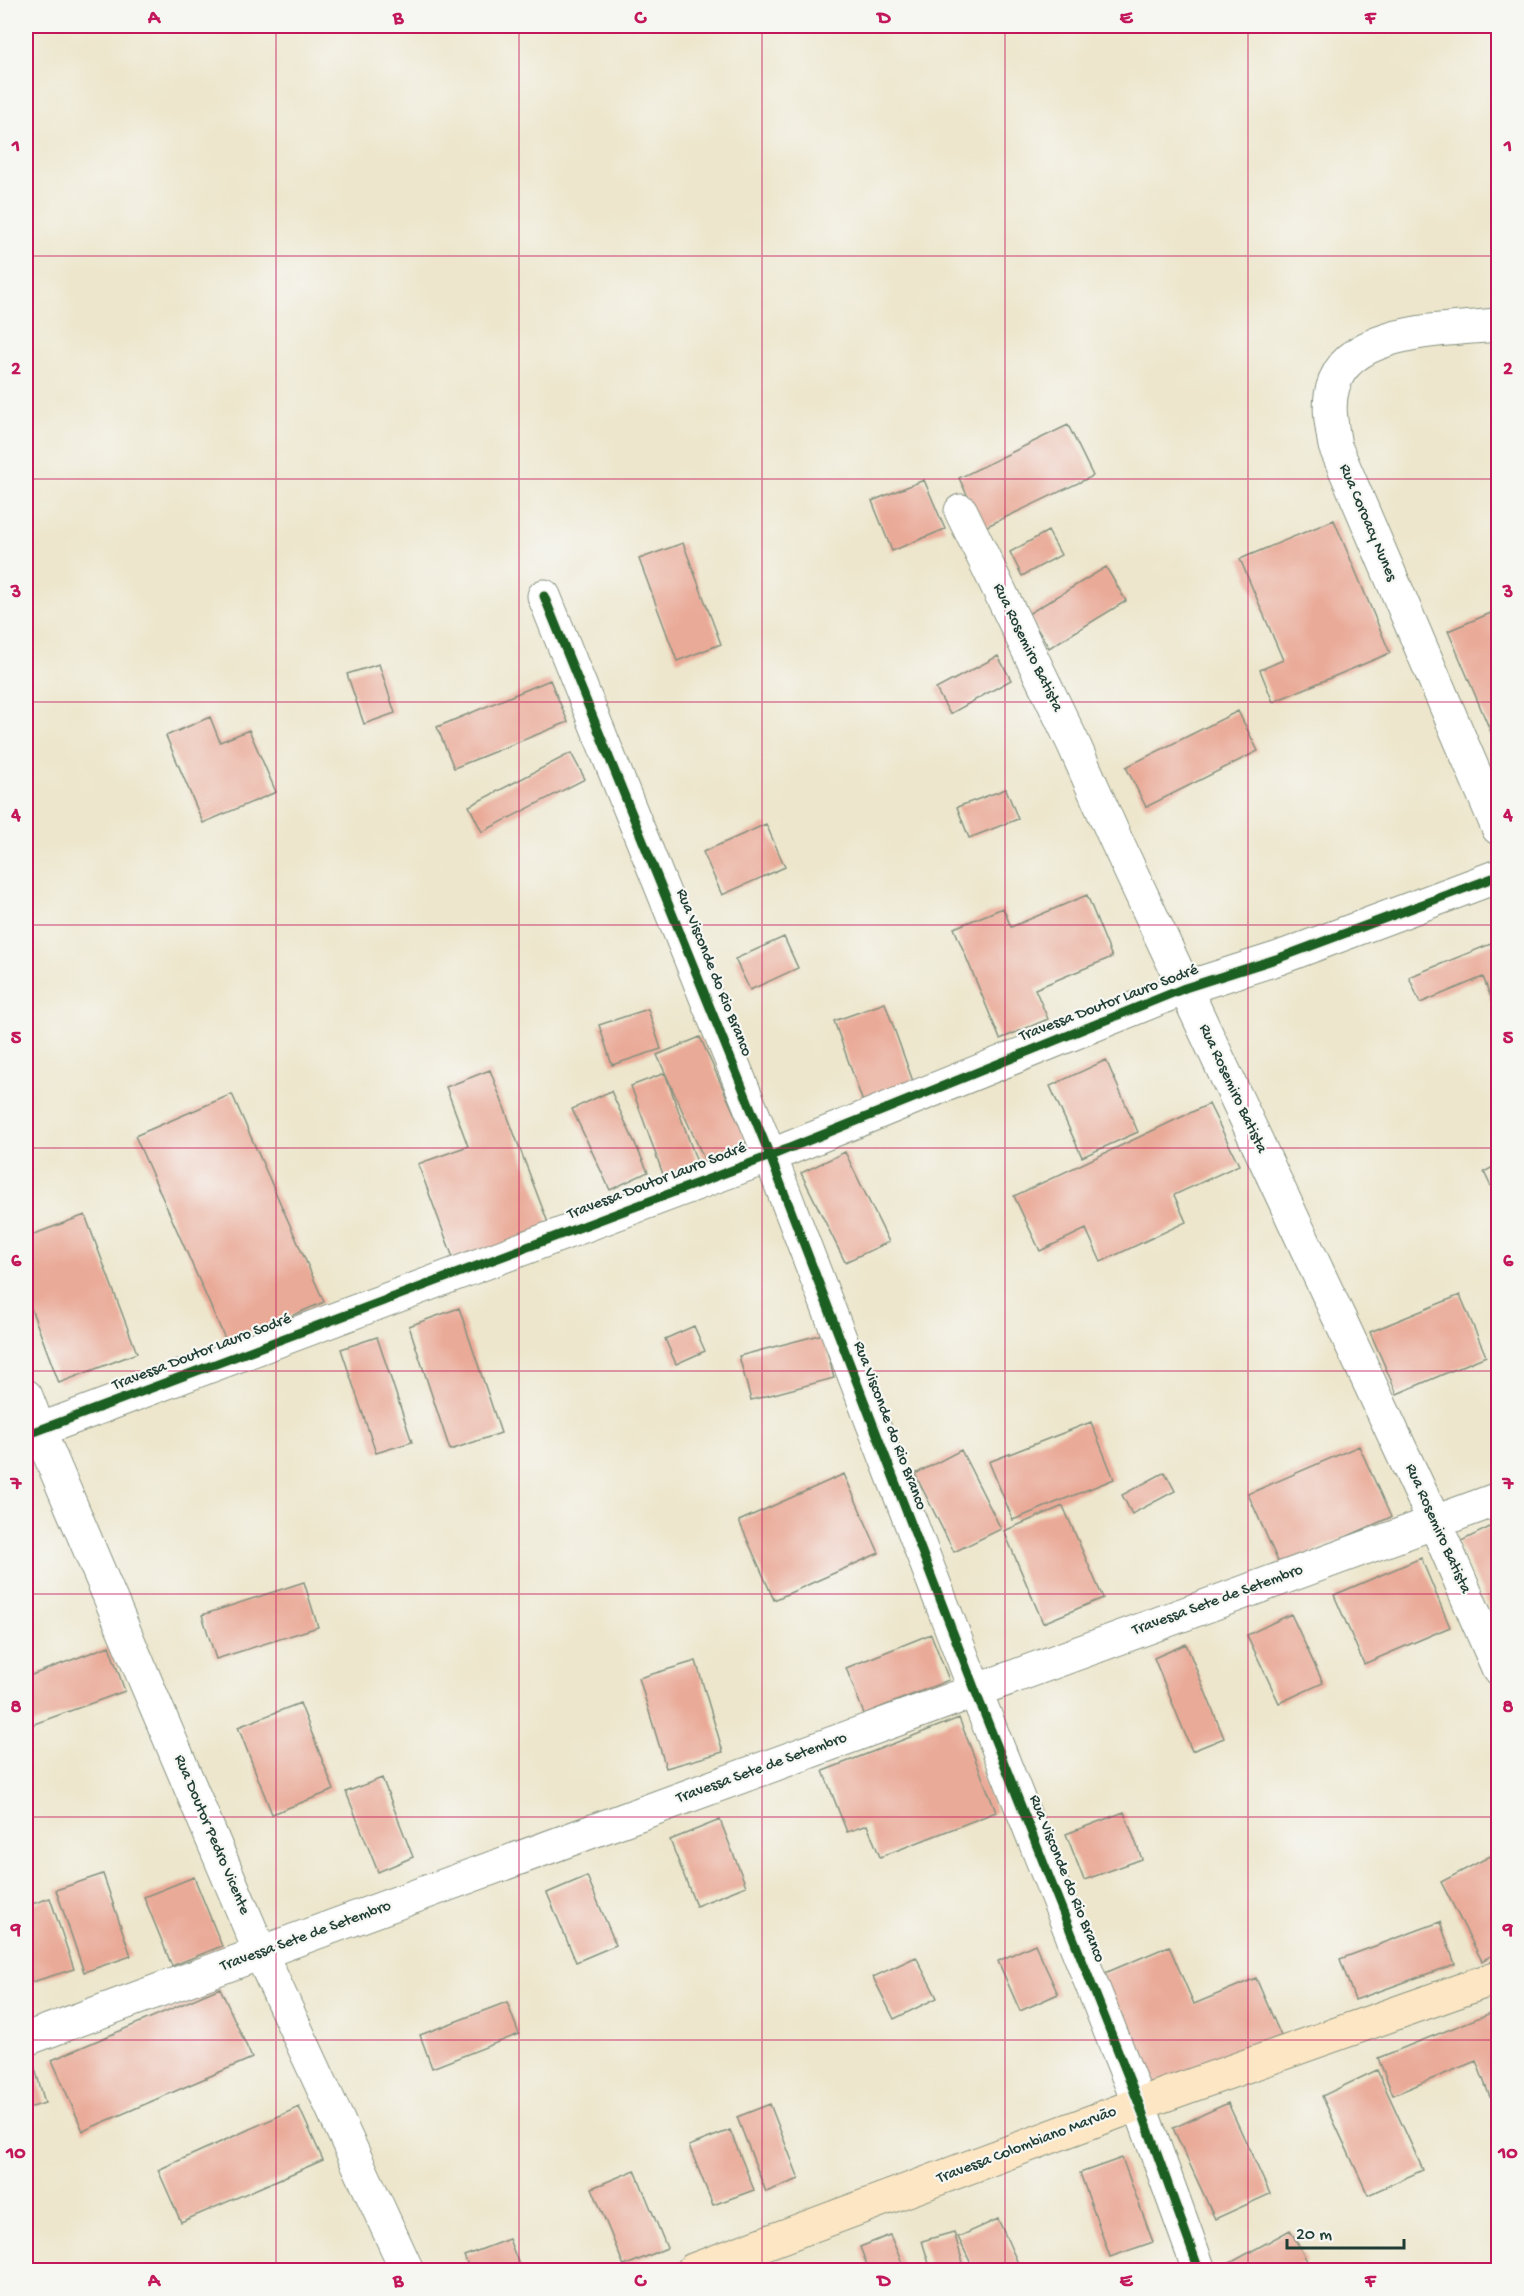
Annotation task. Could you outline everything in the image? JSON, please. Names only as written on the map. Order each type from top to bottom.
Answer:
[{"type":"main road","name":"Travessa Colombiano Marvão","points":[[693,2271],[1139,2104],[1498,1977]]},
{"type":"street","name":"Rua Coroacy Nunes","points":[[1498,325],[1395,336],[1364,347],[1341,366],[1332,387],[1330,417],[1335,446],[1498,828]]},
{"type":"street","name":"Rua Rosemiro Batista","points":[[961,511],[1074,745],[1435,1523],[1498,1668]]},
{"type":"street","name":"Rua Visconde do Rio Branco","points":[[544,596],[770,1156],[975,1690],[1139,2104],[1199,2271]]},
{"type":"street","name":"Travessa Doutor Lauro Sodré","points":[[32,1432],[770,1156],[1185,988],[1279,958],[1498,876]]},
{"type":"street","name":"Rua Doutor Pedro Vicente","points":[[26,1396],[32,1432],[261,1954],[407,2271]]},
{"type":"street","name":"Travessa Sete de Setembro","points":[[26,2039],[1498,1499]]},
{"type":"building","points":[[1068,425],[1093,476],[983,528],[959,478]]},
{"type":"building","points":[[924,480],[945,529],[892,551],[872,501]]},
{"type":"building","points":[[1334,520],[1390,653],[1273,702],[1260,670],[1283,660],[1240,559]]},
{"type":"building","points":[[1048,531],[1061,555],[1022,576],[1010,552]]},
{"type":"building","points":[[683,543],[721,644],[677,661],[639,559]]},
{"type":"building","points":[[1106,567],[1126,601],[1049,648],[1028,614]]},
{"type":"building","points":[[1498,610],[1498,749],[1448,631]]},
{"type":"building","points":[[998,656],[1011,680],[950,714],[936,689]]},
{"type":"building","points":[[379,664],[395,713],[364,724],[347,674]]},
{"type":"building","points":[[550,680],[568,722],[454,768],[437,727]]},
{"type":"building","points":[[1238,711],[1258,751],[1146,807],[1126,767]]},
{"type":"building","points":[[210,717],[220,742],[249,730],[276,792],[203,823],[166,736]]},
{"type":"building","points":[[571,753],[585,779],[482,832],[469,806]]},
{"type":"building","points":[[1006,789],[1018,819],[969,838],[957,807]]},
{"type":"building","points":[[766,824],[785,867],[722,895],[703,852]]},
{"type":"building","points":[[1087,895],[1112,957],[1035,989],[1048,1019],[1000,1039],[954,928],[1003,908],[1011,927]]},
{"type":"building","points":[[784,937],[798,968],[750,990],[735,959]]},
{"type":"building","points":[[1498,941],[1498,1015],[1483,977],[1420,1003],[1409,977]]},
{"type":"building","points":[[885,1003],[915,1087],[864,1105],[834,1021]]},
{"type":"building","points":[[648,1009],[661,1049],[612,1065],[599,1025]]},
{"type":"building","points":[[700,1037],[747,1142],[705,1161],[657,1055]]},
{"type":"building","points":[[1106,1060],[1138,1132],[1082,1157],[1050,1086]]},
{"type":"building","points":[[490,1070],[550,1228],[455,1263],[418,1164],[468,1146],[446,1087]]},
{"type":"building","points":[[665,1073],[698,1165],[664,1177],[631,1086]]},
{"type":"building","points":[[611,1091],[648,1172],[610,1190],[572,1109]]},
{"type":"building","points":[[232,1094],[324,1302],[227,1343],[135,1136]]},
{"type":"building","points":[[1209,1104],[1239,1165],[1174,1195],[1186,1222],[1101,1262],[1086,1229],[1040,1251],[1014,1196]]},
{"type":"building","points":[[845,1152],[889,1242],[845,1262],[801,1173]]},
{"type":"building","points":[[1498,1164],[1498,1193],[1495,1195],[1484,1172]]},
{"type":"building","points":[[85,1215],[137,1353],[59,1383],[26,1295],[26,1237]]},
{"type":"building","points":[[1460,1295],[1486,1356],[1397,1394],[1370,1332]]},
{"type":"building","points":[[459,1308],[501,1433],[450,1450],[409,1326]]},
{"type":"building","points":[[694,1326],[705,1351],[676,1364],[665,1339]]},
{"type":"building","points":[[823,1334],[834,1378],[751,1400],[739,1356]]},
{"type":"building","points":[[377,1337],[412,1442],[376,1453],[341,1349]]},
{"type":"building","points":[[1091,1422],[1114,1479],[1013,1520],[989,1462]]},
{"type":"building","points":[[1359,1446],[1391,1517],[1280,1566],[1248,1494]]},
{"type":"building","points":[[961,1450],[1001,1529],[954,1552],[915,1474]]},
{"type":"building","points":[[1165,1472],[1175,1491],[1132,1514],[1122,1495]]},
{"type":"building","points":[[844,1474],[879,1553],[774,1600],[739,1521]]},
{"type":"building","points":[[1063,1506],[1103,1598],[1043,1623],[1004,1531]]},
{"type":"building","points":[[1492,1526],[1498,1540],[1498,1626],[1459,1542]]},
{"type":"building","points":[[1421,1558],[1450,1627],[1364,1664],[1334,1595]]},
{"type":"building","points":[[304,1582],[318,1627],[216,1659],[202,1615]]},
{"type":"building","points":[[1291,1614],[1323,1683],[1279,1703],[1247,1635]]},
{"type":"building","points":[[931,1634],[949,1680],[864,1714],[846,1668]]},
{"type":"building","points":[[1186,1644],[1224,1738],[1192,1751],[1154,1658]]},
{"type":"building","points":[[109,1646],[125,1691],[26,1727],[26,1677]]},
{"type":"building","points":[[696,1661],[723,1752],[666,1768],[639,1678]]},
{"type":"building","points":[[300,1703],[334,1790],[272,1814],[238,1727]]},
{"type":"building","points":[[959,1718],[996,1812],[880,1857],[867,1825],[847,1832],[823,1771]]},
{"type":"building","points":[[382,1778],[413,1857],[378,1872],[346,1792]]},
{"type":"building","points":[[1124,1812],[1142,1859],[1084,1880],[1066,1834]]},
{"type":"building","points":[[720,1820],[746,1886],[696,1906],[670,1840]]},
{"type":"building","points":[[1498,1852],[1498,1952],[1482,1961],[1441,1882]]},
{"type":"building","points":[[103,1874],[131,1956],[84,1972],[56,1890]]},
{"type":"building","points":[[587,1876],[616,1945],[576,1962],[547,1893]]},
{"type":"building","points":[[194,1877],[222,1946],[172,1966],[144,1897]]},
{"type":"building","points":[[50,1898],[74,1969],[32,1982],[26,1962],[26,1906]]},
{"type":"building","points":[[1440,1922],[1455,1964],[1355,2000],[1340,1959]]},
{"type":"building","points":[[1035,1944],[1058,1994],[1020,2011],[998,1961]]},
{"type":"building","points":[[1169,1946],[1194,2004],[1256,1978],[1281,2036],[1148,2092],[1098,1976]]},
{"type":"building","points":[[916,1957],[937,1998],[894,2019],[873,1977]]},
{"type":"building","points":[[220,1988],[252,2058],[83,2131],[52,2060]]},
{"type":"building","points":[[507,2002],[519,2034],[432,2068],[420,2035]]},
{"type":"building","points":[[1498,2010],[1498,2094],[1490,2097],[1476,2061],[1393,2095],[1378,2058]]},
{"type":"building","points":[[29,2048],[45,2103],[26,2109],[26,2049]]},
{"type":"building","points":[[1377,2070],[1423,2170],[1368,2195],[1322,2096]]},
{"type":"building","points":[[1228,2103],[1270,2194],[1215,2219],[1173,2128]]},
{"type":"building","points":[[770,2104],[799,2179],[766,2192],[737,2117]]},
{"type":"building","points":[[299,2107],[323,2160],[181,2222],[158,2170]]},
{"type":"building","points":[[730,2130],[754,2190],[713,2205],[689,2146]]},
{"type":"building","points":[[1122,2158],[1153,2242],[1110,2257],[1080,2173]]},
{"type":"building","points":[[635,2170],[667,2248],[624,2266],[592,2188]]},
{"type":"building","points":[[998,2219],[1021,2270],[974,2270],[958,2237]]},
{"type":"building","points":[[1290,2230],[1307,2261],[1290,2270],[1222,2270],[1221,2268]]},
{"type":"building","points":[[954,2232],[965,2270],[931,2270],[922,2241]]},
{"type":"building","points":[[890,2235],[905,2270],[869,2270],[860,2247]]},
{"type":"building","points":[[509,2239],[521,2270],[470,2270],[464,2256]]},
{"type":"cycle path","points":[[544,596],[770,1156],[975,1690],[1139,2104],[1199,2270]]},
{"type":"cycle path","points":[[26,1435],[770,1156],[1185,988],[1279,958],[1498,876]]}]
